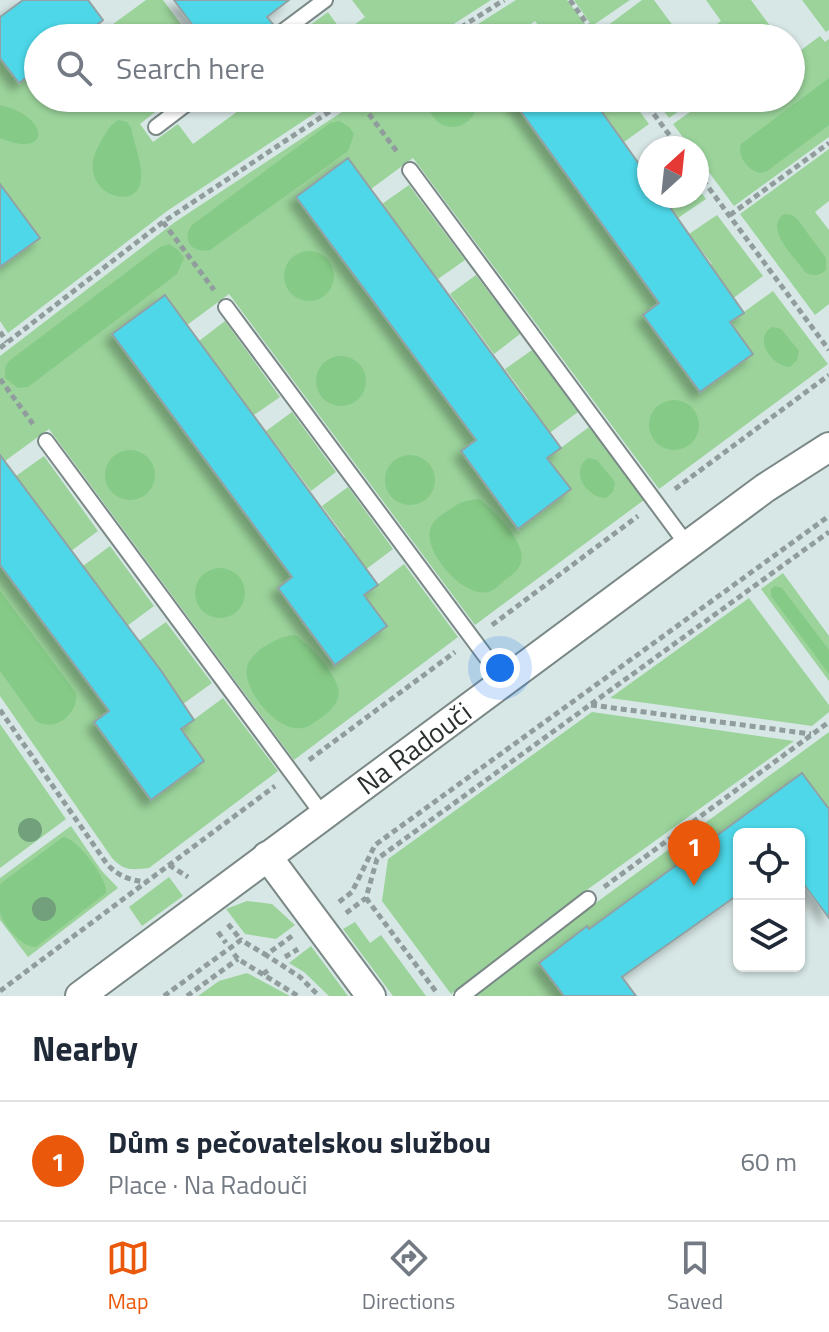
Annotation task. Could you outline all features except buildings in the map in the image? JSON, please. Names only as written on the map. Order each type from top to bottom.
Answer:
[{"type":"street","name":"Na Radouči","points":[[80,996],[765,488],[829,447]]},
{"type":"street","points":[[267,856],[371,996]]},
{"type":"lane","points":[[293,24],[325,0]]},
{"type":"lane","points":[[156,127],[176,112]]},
{"type":"lane","points":[[410,170],[688,546]]},
{"type":"lane","points":[[226,307],[504,681]]},
{"type":"lane","points":[[46,441],[323,815]]},
{"type":"lane","points":[[462,996],[588,899]]},
{"type":"path","points":[[466,24],[504,0]]},
{"type":"path","points":[[570,0],[587,24]]},
{"type":"path","points":[[0,348],[163,222],[329,112]]},
{"type":"path","points":[[367,112],[410,170]]},
{"type":"path","points":[[652,112],[670,136]]},
{"type":"path","points":[[730,215],[829,143]]},
{"type":"path","points":[[709,188],[829,350]]},
{"type":"path","points":[[163,222],[226,307]]},
{"type":"path","points":[[0,332],[7,342]]},
{"type":"path","points":[[0,991],[829,375]]},
{"type":"path","points":[[0,379],[46,441]]},
{"type":"path","points":[[352,892],[375,845],[829,516]]},
{"type":"path","points":[[336,921],[366,898],[377,859],[829,532]]},
{"type":"path","points":[[590,705],[812,734]]},
{"type":"path","points":[[0,710],[107,864],[116,874],[131,881],[146,882]]},
{"type":"path","points":[[588,899],[829,722]]},
{"type":"path","points":[[169,865],[181,883]]},
{"type":"path","points":[[169,865],[199,884]]},
{"type":"path","points":[[366,898],[439,996]]},
{"type":"path","points":[[164,996],[241,940],[266,955]]},
{"type":"path","points":[[187,996],[236,956],[298,996]]},
{"type":"path","points":[[263,974],[271,968]]},
{"type":"green space","points":[[146,0],[163,0],[181,24],[113,24]]},
{"type":"green space","points":[[352,0],[491,0],[454,24],[355,24],[365,17]]},
{"type":"green space","points":[[516,0],[567,0],[585,24],[537,24],[535,21],[531,24],[478,24]]},
{"type":"green space","points":[[574,0],[630,0],[595,24],[591,24]]},
{"type":"green space","points":[[642,0],[654,0],[672,24],[610,24]]},
{"type":"green space","points":[[706,0],[751,0],[769,24],[717,24],[721,21]]},
{"type":"green space","points":[[802,0],[829,0],[829,30],[826,32]]},
{"type":"green space","points":[[328,12],[337,24],[312,24]]},
{"type":"green space","points":[[820,36],[825,42],[829,39],[829,137],[734,206],[709,172],[709,136],[682,136],[673,124],[690,112],[805,112],[805,47]]},
{"type":"green space","points":[[0,58],[24,76],[24,112],[155,112],[140,124],[153,142],[178,124],[193,144],[237,112],[317,112],[167,211],[8,333],[0,321],[0,267],[39,238],[0,184]]},
{"type":"green space","points":[[829,78],[829,125],[767,171],[756,172],[742,158],[741,144],[784,112],[805,112],[805,96]]},
{"type":"green space","points":[[0,105],[28,118],[36,126],[36,140],[29,144],[0,138]]},
{"type":"green space","points":[[342,112],[521,112],[659,303],[644,315],[700,392],[753,354],[730,322],[773,291],[828,364],[659,489],[413,158],[371,189],[348,158],[296,197],[476,439],[461,451],[518,528],[570,489],[547,458],[589,427],[644,500],[475,625],[229,294],[187,325],[164,295],[112,334],[292,577],[278,588],[334,665],[387,626],[364,595],[404,564],[458,637],[294,760],[49,429],[5,461],[0,455],[0,356],[175,222]]},
{"type":"green space","points":[[431,112],[474,112],[460,126],[451,127],[435,119]]},
{"type":"green space","points":[[602,112],[640,112],[649,124],[624,142]]},
{"type":"green space","points":[[118,120],[127,122],[131,128],[141,172],[138,189],[120,197],[100,186],[94,175],[93,161],[105,134]]},
{"type":"green space","points":[[339,121],[354,134],[348,151],[210,250],[198,250],[190,245],[188,236],[192,225],[330,123]]},
{"type":"green space","points":[[829,149],[829,201],[815,212],[829,230],[829,304],[815,315],[740,214]]},
{"type":"green space","points":[[409,185],[465,260],[438,279],[382,204]]},
{"type":"green space","points":[[671,208],[693,208],[678,218]]},
{"type":"green space","points":[[784,214],[797,219],[826,258],[826,270],[816,275],[806,273],[783,244],[777,227]]},
{"type":"green space","points":[[717,215],[763,276],[720,308],[697,276],[712,264],[689,234]]},
{"type":"green space","points":[[169,244],[184,258],[177,274],[28,387],[18,388],[5,378],[9,361],[160,247]]},
{"type":"green space","points":[[309,251],[327,258],[334,276],[327,294],[309,301],[291,294],[284,276],[291,258]]},
{"type":"green space","points":[[476,275],[520,334],[494,354],[450,294]]},
{"type":"green space","points":[[225,321],[280,397],[254,415],[199,341]]},
{"type":"green space","points":[[772,327],[781,329],[799,351],[797,360],[790,367],[776,362],[764,345],[764,338]]},
{"type":"green space","points":[[532,350],[578,412],[536,443],[513,412],[528,400],[505,369]]},
{"type":"green space","points":[[341,356],[359,363],[366,381],[359,399],[341,406],[323,399],[316,381],[323,363]]},
{"type":"green space","points":[[674,400],[692,407],[699,425],[692,443],[674,450],[656,443],[649,425],[656,407]]},
{"type":"green space","points":[[292,412],[336,472],[311,491],[266,431]]},
{"type":"green space","points":[[120,451],[140,451],[154,465],[154,485],[140,499],[120,499],[106,485],[106,465]]},
{"type":"green space","points":[[44,456],[98,531],[71,551],[16,476]]},
{"type":"green space","points":[[400,456],[420,456],[434,470],[434,490],[420,504],[400,504],[386,490],[386,470]]},
{"type":"green space","points":[[588,458],[597,460],[615,482],[613,492],[606,498],[592,494],[583,483],[580,470]]},
{"type":"green space","points":[[348,487],[393,549],[353,579],[330,549],[345,537],[322,506]]},
{"type":"green space","points":[[479,499],[508,527],[521,554],[521,562],[514,572],[493,590],[481,592],[459,583],[449,573],[433,551],[430,540],[431,527],[438,517],[461,503]]},
{"type":"green space","points":[[110,546],[154,606],[127,626],[83,566]]},
{"type":"green space","points":[[0,565],[109,711],[94,723],[151,799],[181,729],[223,698],[278,771],[149,868],[133,869],[120,865],[112,858],[0,696]]},
{"type":"green space","points":[[210,569],[230,569],[244,583],[244,603],[230,617],[210,617],[196,603],[196,583]]},
{"type":"green space","points":[[783,573],[829,636],[829,681],[761,589]]},
{"type":"green space","points":[[775,586],[782,588],[829,650],[829,674],[771,596],[771,589]]},
{"type":"green space","points":[[0,591],[76,693],[74,708],[57,723],[50,725],[36,721],[0,671]]},
{"type":"green space","points":[[749,598],[829,705],[829,712],[812,726],[610,698]]},
{"type":"green space","points":[[166,622],[212,683],[183,704],[139,641]]},
{"type":"green space","points":[[295,635],[331,673],[338,691],[338,698],[331,710],[301,728],[290,727],[267,712],[247,677],[247,667],[253,656],[278,639]]},
{"type":"green space","points":[[592,712],[794,741],[584,892],[451,994],[382,901],[388,859]]},
{"type":"green space","points":[[0,724],[66,819],[0,868]]},
{"type":"green space","points":[[829,732],[829,809],[802,773],[540,963],[564,996],[475,996],[593,905]]},
{"type":"green space","points":[[71,826],[101,870],[118,888],[28,957],[0,920],[0,878]]},
{"type":"green space","points":[[63,837],[76,844],[90,860],[102,878],[106,893],[36,947],[31,946],[14,935],[2,917],[0,884]]},
{"type":"green space","points":[[169,877],[183,896],[142,926],[129,907]]},
{"type":"green space","points":[[247,901],[272,904],[295,925],[276,939],[245,934],[226,909]]},
{"type":"green space","points":[[355,922],[370,943],[381,935],[426,996],[393,996],[343,929]]},
{"type":"green space","points":[[311,946],[348,996],[329,996],[304,972],[289,963]]},
{"type":"green space","points":[[247,973],[290,996],[198,996],[219,981]]},
{"type":"place","name":"Dům s pečovatelskou službou","points":[[694,886]]}]
